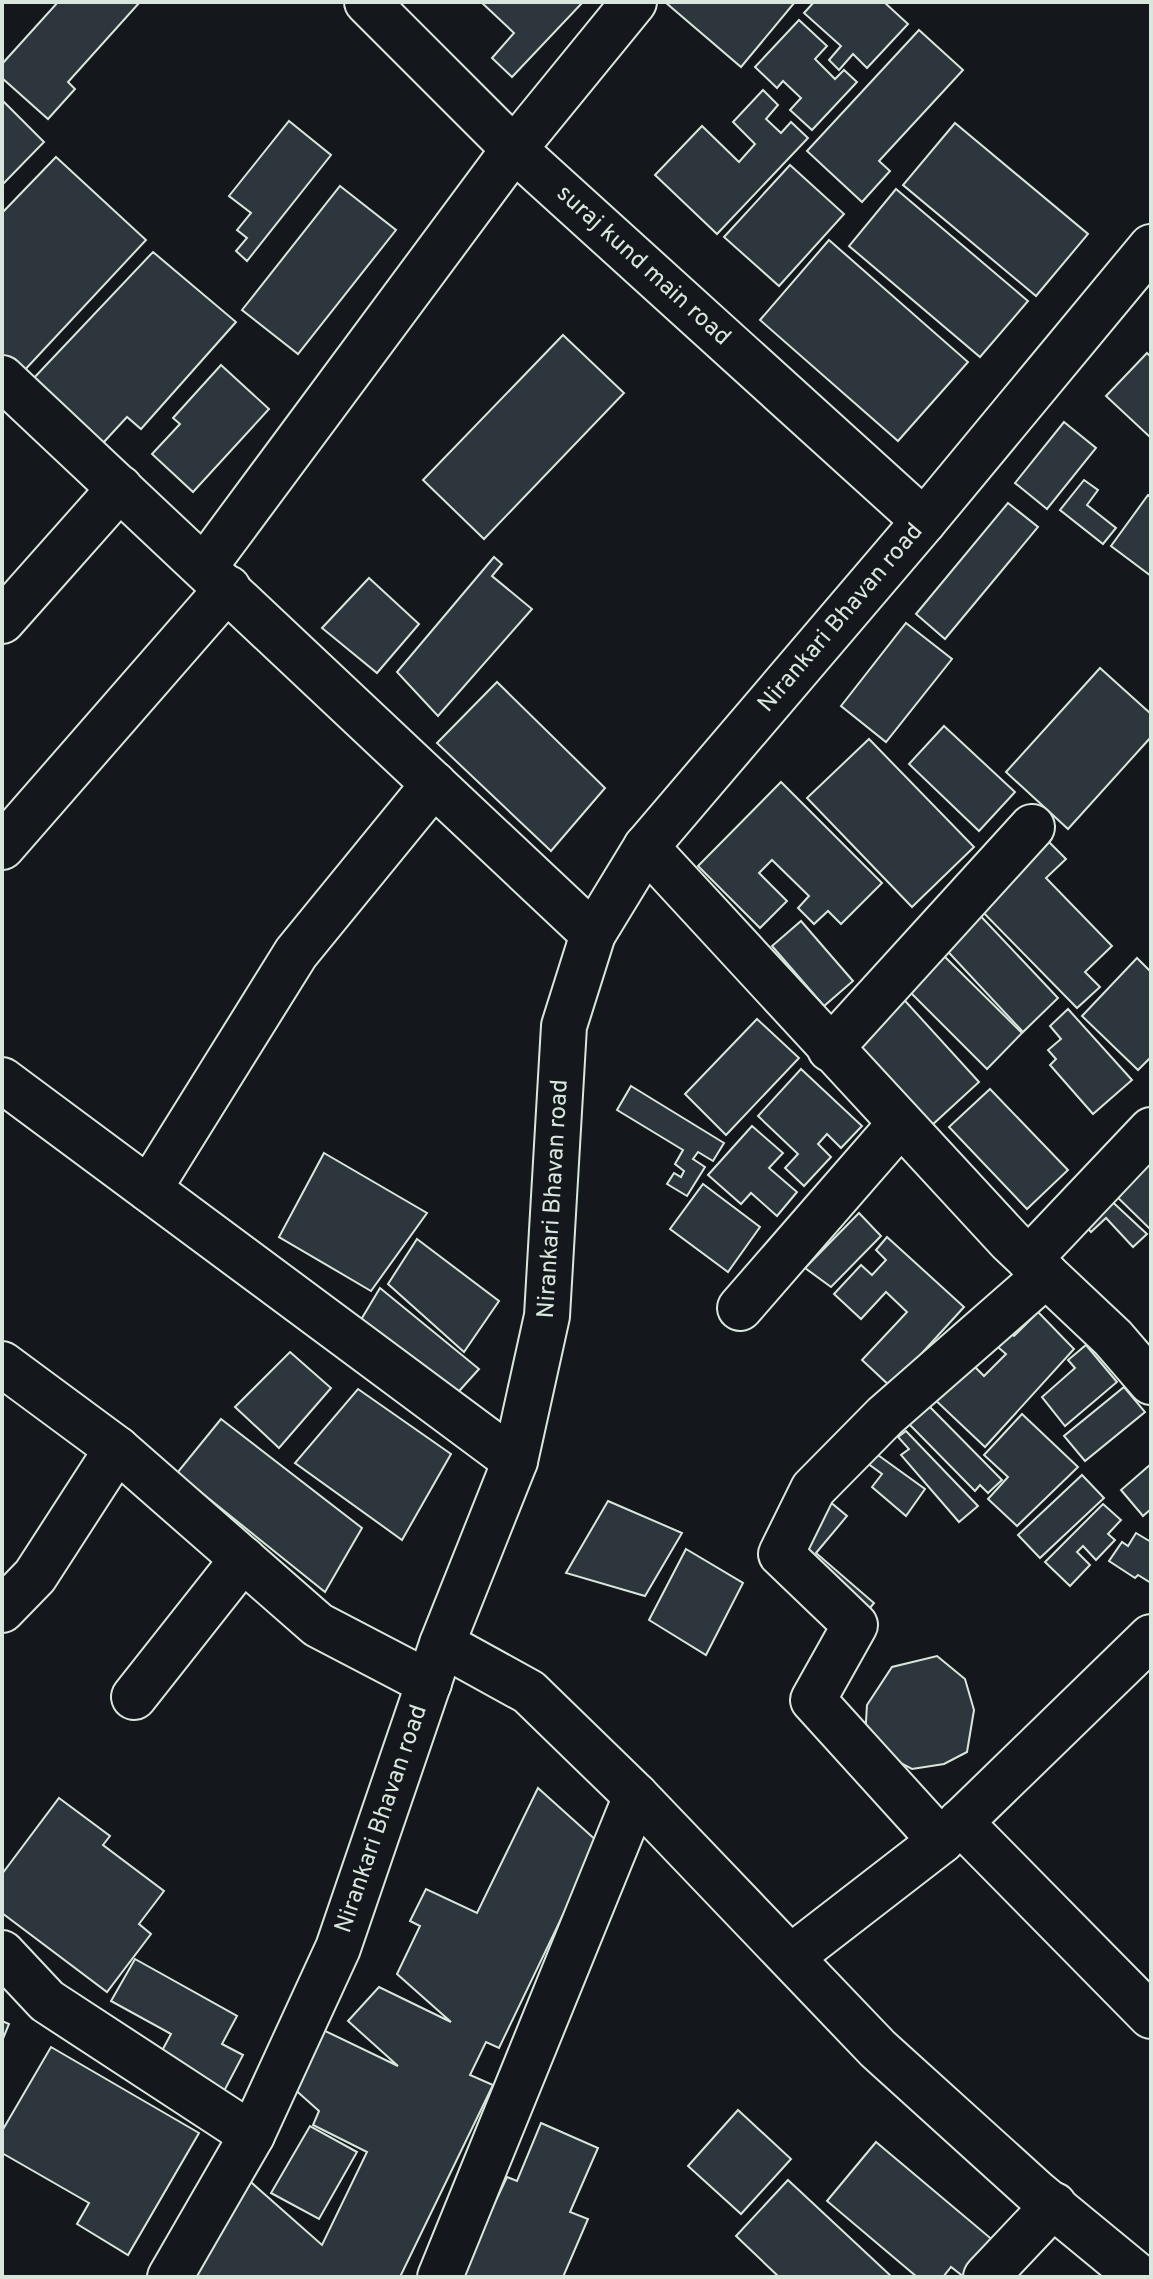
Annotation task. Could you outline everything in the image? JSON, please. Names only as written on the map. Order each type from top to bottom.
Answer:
[{"type":"street","name":"suraj kund main road","points":[[367,2],[514,149],[924,521]]},
{"type":"street","points":[[2,847],[216,577],[514,149],[634,2]]},
{"type":"street","name":"Nirankari Bhavan road","points":[[170,2277],[252,2135],[338,1948],[436,1664],[515,1461],[547,1316],[564,1026],[593,934],[646,847],[924,521],[1151,247]]},
{"type":"street","points":[[2,378],[593,934]]},
{"type":"street","points":[[2,621],[120,488]]},
{"type":"street","points":[[149,1189],[296,953],[434,784]]},
{"type":"street","points":[[830,1049],[1032,827]]},
{"type":"street","points":[[646,847],[900,1124],[1037,1267],[1113,1338],[1151,1382]]},
{"type":"street","points":[[2,1080],[515,1461]]},
{"type":"street","points":[[740,1308],[900,1124]]},
{"type":"street","points":[[1151,1130],[1037,1267],[813,1489],[781,1554],[855,1625],[813,1700],[950,1832],[1151,2016]]},
{"type":"street","points":[[2,1364],[117,1449],[318,1625],[529,1692],[636,1796],[878,2049],[1037,2193],[1139,2277]]},
{"type":"street","points":[[2,1610],[35,1576],[117,1449]]},
{"type":"street","points":[[134,1697],[243,1559]]},
{"type":"street","points":[[791,1957],[950,1832],[1151,1637]]},
{"type":"street","points":[[440,2277],[636,1796]]},
{"type":"street","points":[[2,1953],[47,2001],[252,2135]]},
{"type":"street","points":[[986,2277],[1054,2205]]},
{"type":"building","points":[[58,2],[140,2],[68,82],[75,89],[48,119],[2,78],[2,64]]},
{"type":"building","points":[[481,2],[583,2],[512,77],[492,58],[514,33]]},
{"type":"building","points":[[665,2],[795,2],[741,67]]},
{"type":"building","points":[[814,2],[884,2],[908,24],[867,68],[853,54],[839,70],[829,60],[841,46],[804,13]]},
{"type":"building","points":[[799,20],[827,46],[815,59],[835,79],[844,70],[857,82],[812,130],[790,110],[801,98],[783,81],[777,88],[755,67]]},
{"type":"building","points":[[919,30],[963,70],[879,161],[890,171],[862,202],[807,151]]},
{"type":"building","points":[[763,90],[778,105],[766,119],[781,133],[791,122],[808,138],[717,234],[655,175],[702,126],[739,162],[755,144],[733,122]]},
{"type":"building","points":[[2,100],[44,142],[2,185]]},
{"type":"building","points":[[289,121],[331,155],[247,261],[236,251],[247,238],[237,230],[251,213],[229,196]]},
{"type":"building","points":[[955,123],[1088,234],[1036,296],[903,185]]},
{"type":"building","points":[[56,157],[146,240],[21,374],[2,356],[2,213]]},
{"type":"building","points":[[790,165],[844,214],[779,286],[724,237]]},
{"type":"building","points":[[340,186],[396,230],[298,354],[242,310]]},
{"type":"building","points":[[896,189],[1028,301],[980,357],[849,246]]},
{"type":"building","points":[[829,240],[968,362],[898,441],[760,320]]},
{"type":"building","points":[[153,252],[236,322],[141,429],[127,417],[103,443],[32,380]]},
{"type":"building","points":[[563,335],[624,393],[484,539],[423,480]]},
{"type":"building","points":[[1147,353],[1151,357],[1151,438],[1106,396]]},
{"type":"building","points":[[221,365],[269,409],[193,492],[152,454],[180,424],[173,418]]},
{"type":"building","points":[[1064,422],[1096,448],[1047,509],[1015,483]]},
{"type":"building","points":[[1084,480],[1098,490],[1087,505],[1116,528],[1103,544],[1060,510]]},
{"type":"building","points":[[1148,495],[1151,498],[1151,576],[1111,546]]},
{"type":"building","points":[[1008,503],[1038,527],[945,639],[916,614]]},
{"type":"building","points":[[494,557],[502,564],[492,576],[532,609],[438,716],[397,672]]},
{"type":"building","points":[[369,578],[419,624],[377,673],[322,628]]},
{"type":"building","points":[[906,623],[952,659],[886,742],[841,706]]},
{"type":"building","points":[[1100,668],[1151,714],[1151,737],[1068,829],[1006,772]]},
{"type":"building","points":[[497,682],[605,788],[551,851],[437,743]]},
{"type":"building","points":[[944,726],[1015,792],[979,831],[909,764]]},
{"type":"building","points":[[869,739],[974,847],[912,907],[807,798]]},
{"type":"building","points":[[781,782],[882,883],[841,924],[828,911],[814,924],[798,908],[809,896],[772,860],[759,873],[787,901],[760,928],[698,866]]},
{"type":"building","points":[[1040,833],[1066,859],[1046,878],[1112,946],[1085,972],[1100,987],[1077,1008],[971,900]]},
{"type":"building","points":[[973,908],[1058,998],[1023,1032],[938,941]]},
{"type":"building","points":[[801,921],[853,981],[824,1006],[772,946]]},
{"type":"building","points":[[937,949],[1022,1033],[987,1069],[902,984]]},
{"type":"building","points":[[1137,958],[1151,972],[1151,1057],[1138,1070],[1082,1016]]},
{"type":"building","points":[[897,992],[979,1082],[931,1126],[849,1038]]},
{"type":"building","points":[[1068,1009],[1132,1080],[1093,1114],[1050,1065],[1056,1059],[1048,1050],[1061,1039],[1050,1026]]},
{"type":"building","points":[[757,1019],[799,1058],[726,1135],[685,1094]]},
{"type":"building","points":[[801,1069],[862,1126],[841,1148],[827,1134],[818,1144],[831,1157],[804,1186],[785,1168],[798,1154],[758,1116]]},
{"type":"building","points":[[631,1086],[724,1143],[713,1161],[698,1152],[693,1159],[705,1167],[687,1196],[667,1184],[674,1173],[681,1177],[684,1171],[675,1164],[683,1150],[617,1110]]},
{"type":"building","points":[[990,1089],[1068,1170],[1027,1209],[949,1127]]},
{"type":"building","points":[[752,1126],[783,1153],[769,1168],[797,1192],[777,1216],[751,1193],[741,1204],[708,1175]]},
{"type":"building","points":[[1151,1145],[1151,1230],[1109,1189]]},
{"type":"building","points":[[324,1153],[427,1213],[371,1291],[279,1237]]},
{"type":"building","points":[[703,1184],[760,1227],[728,1272],[670,1229]]},
{"type":"building","points":[[1105,1195],[1147,1234],[1133,1247],[1106,1218],[1091,1232],[1079,1219]]},
{"type":"building","points":[[859,1213],[881,1236],[831,1287],[805,1268]]},
{"type":"building","points":[[887,1237],[964,1307],[891,1387],[862,1360],[907,1312],[886,1292],[861,1319],[834,1294],[861,1265],[872,1275],[886,1260],[876,1250]]},
{"type":"building","points":[[417,1239],[499,1301],[464,1352],[388,1284]]},
{"type":"building","points":[[380,1288],[479,1369],[451,1400],[359,1323]]},
{"type":"building","points":[[1038,1312],[1074,1349],[985,1447],[931,1396],[967,1359],[984,1376],[1006,1354],[985,1336],[998,1322],[1014,1336]]},
{"type":"building","points":[[1086,1345],[1117,1382],[1065,1426],[1042,1397],[1075,1368],[1068,1360]]},
{"type":"building","points":[[290,1352],[331,1388],[279,1448],[235,1407]]},
{"type":"building","points":[[1124,1387],[1145,1412],[1085,1461],[1064,1436]]},
{"type":"building","points":[[358,1389],[451,1454],[402,1540],[295,1463]]},
{"type":"building","points":[[923,1400],[1002,1480],[988,1493],[980,1485],[975,1491],[904,1419]]},
{"type":"building","points":[[1022,1414],[1078,1467],[1017,1526],[988,1499],[1008,1477],[984,1455]]},
{"type":"building","points":[[221,1419],[362,1528],[325,1592],[177,1473]]},
{"type":"building","points":[[906,1431],[978,1506],[959,1522],[901,1455],[909,1449],[898,1437]]},
{"type":"building","points":[[871,1450],[925,1489],[906,1516],[872,1487],[882,1474],[863,1460]]},
{"type":"building","points":[[1151,1464],[1151,1509],[1143,1516],[1121,1490]]},
{"type":"building","points":[[1082,1475],[1104,1498],[1040,1558],[1018,1535]]},
{"type":"building","points":[[608,1501],[682,1533],[645,1596],[566,1573]]},
{"type":"building","points":[[829,1501],[847,1516],[816,1553],[874,1603],[861,1619],[785,1554]]},
{"type":"building","points":[[1103,1504],[1121,1520],[1108,1534],[1115,1540],[1096,1560],[1083,1546],[1077,1552],[1090,1565],[1070,1586],[1045,1562]]},
{"type":"building","points":[[1136,1533],[1151,1542],[1151,1583],[1138,1575],[1135,1578],[1109,1561],[1122,1542],[1128,1546]]},
{"type":"building","points":[[686,1549],[743,1583],[706,1655],[649,1620]]},
{"type":"building","points":[[937,1656],[965,1679],[974,1710],[967,1752],[944,1764],[912,1769],[885,1755],[865,1738],[867,1705],[892,1667]]},
{"type":"building","points":[[538,1788],[598,1842],[499,2048],[486,2042],[470,2075],[493,2085],[400,2277],[200,2277],[197,2274],[244,2176],[322,2245],[367,2152],[313,2125],[319,2111],[291,2086],[319,2028],[398,2066],[348,2021],[379,1987],[451,2022],[397,1974],[420,1926],[410,1921],[426,1889],[477,1913]]},
{"type":"building","points":[[59,1798],[110,1836],[103,1845],[164,1891],[139,1924],[151,1934],[107,1992],[2,1913],[2,1874]]},
{"type":"building","points":[[135,1959],[237,2016],[222,2044],[243,2055],[222,2095],[157,2060],[171,2034],[111,2001]]},
{"type":"building","points":[[2,2021],[9,2024],[2,2041]]},
{"type":"building","points":[[51,2047],[199,2133],[128,2255],[77,2224],[89,2203],[2,2153],[2,2131]]},
{"type":"building","points":[[738,2110],[791,2159],[741,2214],[688,2166]]},
{"type":"building","points":[[541,2123],[598,2148],[570,2212],[588,2219],[563,2277],[460,2277],[507,2177],[517,2181]]},
{"type":"building","points":[[310,2126],[357,2152],[319,2219],[271,2193]]},
{"type":"building","points":[[876,2142],[1001,2247],[976,2277],[964,2277],[951,2267],[943,2277],[917,2277],[827,2201]]},
{"type":"building","points":[[788,2180],[892,2277],[779,2277],[736,2236]]}]
